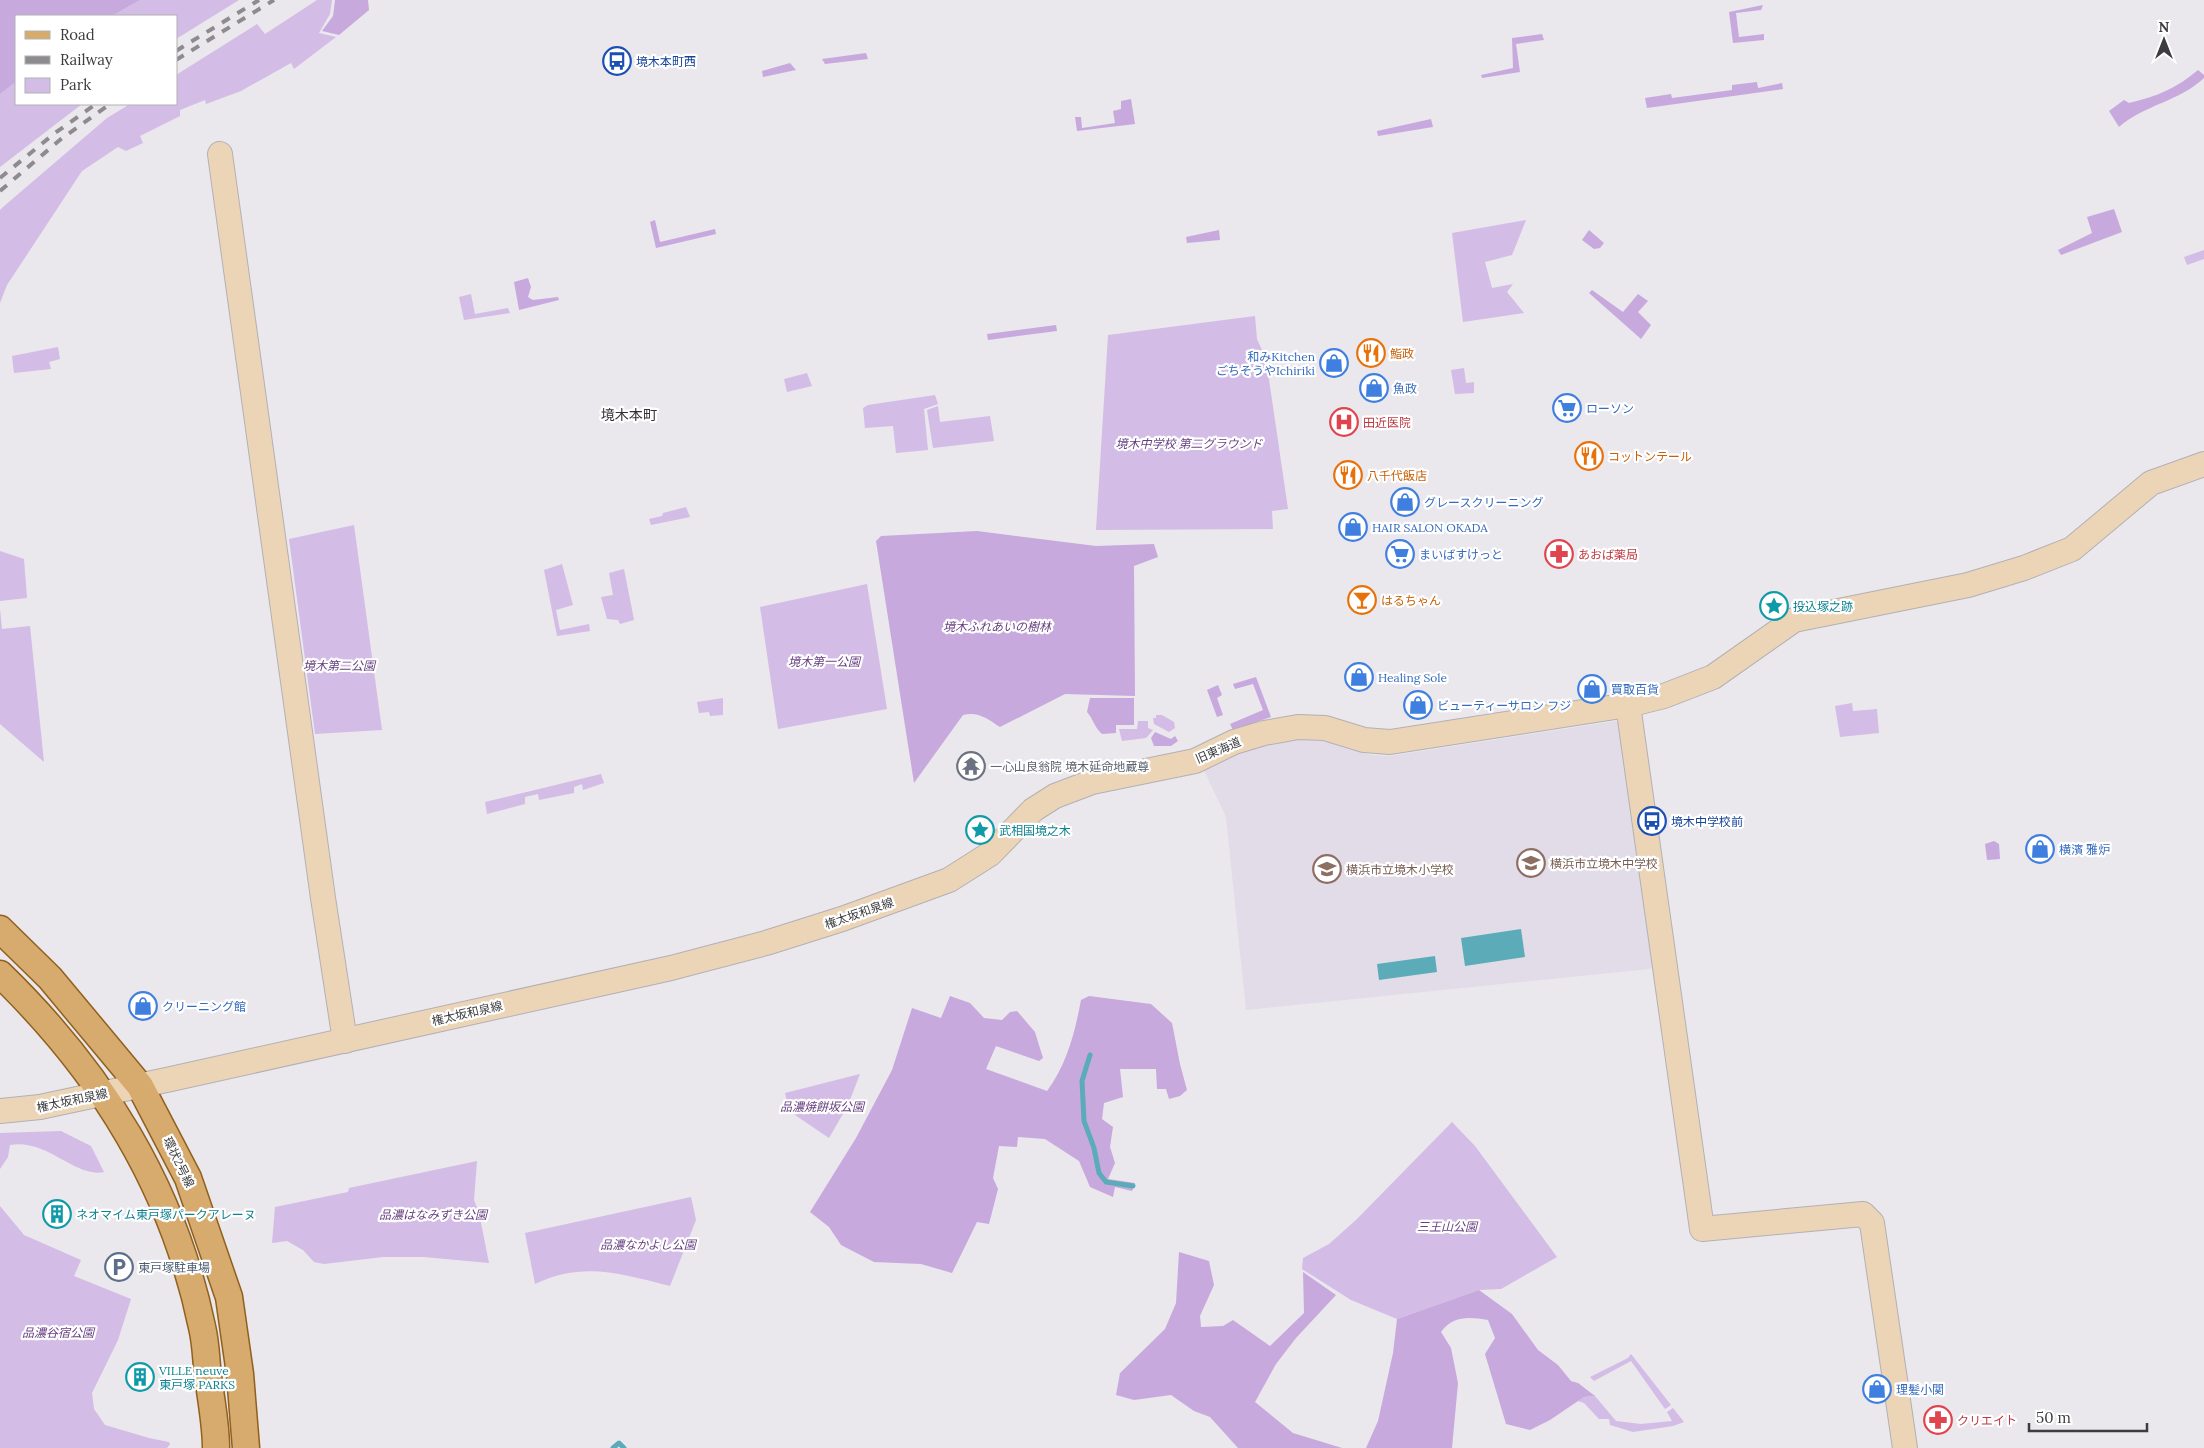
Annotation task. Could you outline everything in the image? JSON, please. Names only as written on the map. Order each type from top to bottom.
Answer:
[{"type":"main road","name":"環状2号線","points":[[0,929],[50,978],[140,1086],[188,1178],[229,1296],[240,1374],[246,1448]]},
{"type":"main road","points":[[0,974],[23,996],[103,1093],[148,1168],[179,1240],[203,1328],[216,1448]]},
{"type":"street","points":[[220,154],[324,910],[344,1041]]},
{"type":"street","name":"旧東海道","points":[[927,888],[949,880],[990,854],[1044,801],[1092,782],[1195,760],[1234,742],[1264,733],[1298,727],[1325,728],[1364,740],[1390,742],[1482,726],[1628,705],[1664,696],[1713,677],[1794,620],[1968,585],[2024,568],[2072,549],[2151,483],[2204,464]]},
{"type":"street","points":[[1628,705],[1702,1229],[1863,1214],[1872,1223],[1905,1448]]},
{"type":"street","name":"権太坂和泉線","points":[[0,1111],[40,1107],[140,1086],[671,968],[766,943],[842,919],[927,888]]},
{"type":"shaded area","points":[[1616,721],[1621,725],[1654,965],[1649,969],[1246,1010],[1226,817],[1201,764],[1252,744],[1310,735],[1344,748],[1371,755],[1390,756]]},
{"type":"green space","points":[[0,0],[140,0],[114,15],[15,15],[15,83],[0,94]]},
{"type":"green space","points":[[140,0],[239,0],[178,38],[178,15],[114,15]]},
{"type":"green space","points":[[317,0],[332,0],[330,14],[319,33],[336,37],[294,69],[291,63],[241,91],[206,104],[205,100],[180,110],[180,116],[140,136],[143,143],[126,151],[118,147],[82,171],[7,285],[0,303],[0,210],[107,118],[128,105],[178,105],[178,74],[257,24],[265,34]]},
{"type":"green space","points":[[335,0],[368,0],[369,10],[339,35],[322,31],[333,16]]},
{"type":"green space","points":[[1763,5],[1761,10],[1736,13],[1739,37],[1764,34],[1764,40],[1733,43],[1729,12]]},
{"type":"green space","points":[[1542,34],[1544,40],[1516,44],[1520,72],[1482,78],[1481,75],[1513,68],[1512,38]]},
{"type":"green space","points":[[866,53],[868,59],[825,64],[822,59]]},
{"type":"green space","points":[[790,63],[796,70],[763,77],[762,71]]},
{"type":"green space","points":[[2198,70],[2204,75],[2204,78],[2194,86],[2173,98],[2139,113],[2119,127],[2109,111],[2124,100],[2129,103],[2166,91]]},
{"type":"green space","points":[[1757,82],[1758,88],[1782,83],[1783,89],[1647,108],[1645,98],[1671,94],[1672,98],[1732,90],[1732,85]]},
{"type":"green space","points":[[15,83],[15,105],[81,105],[0,167],[0,94]]},
{"type":"green space","points":[[1131,99],[1135,124],[1077,131],[1075,117],[1081,117],[1082,128],[1115,123],[1113,111],[1121,109],[1121,101]]},
{"type":"green space","points":[[1431,119],[1433,127],[1378,136],[1377,131]]},
{"type":"green space","points":[[2114,209],[2122,232],[2061,255],[2058,250],[2092,233],[2087,217]]},
{"type":"green space","points":[[655,220],[660,242],[715,229],[716,234],[656,248],[650,222]]},
{"type":"green space","points":[[1526,220],[1512,255],[1485,262],[1492,288],[1513,284],[1507,292],[1524,313],[1463,322],[1452,233]]},
{"type":"green space","points":[[1219,230],[1220,240],[1187,243],[1186,237]]},
{"type":"green space","points":[[1589,230],[1604,243],[1600,248],[1594,249],[1582,240]]},
{"type":"green space","points":[[2204,250],[2204,259],[2187,265],[2184,257]]},
{"type":"green space","points":[[528,278],[531,287],[528,297],[533,300],[558,297],[559,300],[519,310],[514,282]]},
{"type":"green space","points":[[1592,290],[1623,312],[1638,294],[1648,301],[1638,312],[1651,325],[1641,339],[1589,293]]},
{"type":"green space","points":[[471,294],[475,314],[508,308],[510,313],[464,320],[459,297]]},
{"type":"green space","name":"境木中学校 第二グラウンド","points":[[1255,316],[1257,339],[1266,359],[1288,509],[1272,511],[1273,529],[1096,530],[1108,335]]},
{"type":"green space","points":[[1056,325],[1057,331],[988,340],[987,334]]},
{"type":"green space","points":[[58,347],[60,359],[49,362],[51,369],[14,373],[12,356]]},
{"type":"green space","points":[[1464,368],[1466,383],[1474,382],[1474,393],[1455,394],[1451,370]]},
{"type":"green space","points":[[807,373],[812,386],[787,392],[784,379]]},
{"type":"green space","points":[[935,395],[938,404],[924,409],[928,450],[896,453],[893,426],[865,428],[863,408],[868,405]]},
{"type":"green space","points":[[938,406],[940,422],[990,416],[994,441],[933,448],[927,410]]},
{"type":"green space","points":[[686,507],[690,517],[651,525],[649,519]]},
{"type":"green space","name":"境木第二公園","points":[[354,525],[382,730],[315,734],[289,539]]},
{"type":"green space","name":"境木ふれあいの樹林","points":[[977,531],[1096,546],[1154,544],[1158,557],[1134,566],[1135,696],[1065,694],[1000,727],[978,715],[963,715],[914,783],[876,541],[881,536]]},
{"type":"green space","points":[[0,551],[24,559],[27,598],[0,601]]},
{"type":"green space","points":[[562,564],[573,605],[556,610],[560,630],[589,624],[590,631],[557,636],[544,570]]},
{"type":"green space","points":[[624,569],[634,620],[620,624],[618,620],[607,619],[601,597],[613,595],[609,573]]},
{"type":"green space","name":"境木第一公園","points":[[867,584],[887,709],[778,729],[760,607]]},
{"type":"green space","points":[[0,609],[2,629],[30,626],[44,762],[0,724]]},
{"type":"green space","points":[[1256,677],[1271,717],[1233,730],[1230,724],[1263,710],[1253,684],[1235,689],[1233,684]]},
{"type":"green space","points":[[1218,685],[1222,695],[1217,698],[1223,715],[1217,717],[1207,690]]},
{"type":"green space","points":[[723,698],[723,715],[710,716],[709,712],[699,713],[697,702]]},
{"type":"green space","points":[[1090,698],[1134,698],[1134,725],[1116,725],[1116,733],[1102,734],[1087,712]]},
{"type":"green space","points":[[1852,703],[1853,711],[1877,709],[1879,733],[1840,737],[1835,706]]},
{"type":"green space","points":[[1156,715],[1162,715],[1174,722],[1175,728],[1169,732],[1154,724],[1153,718],[1156,718]]},
{"type":"green space","points":[[1138,721],[1148,721],[1148,728],[1153,730],[1146,738],[1122,741],[1119,729],[1137,729]]},
{"type":"green space","points":[[1155,732],[1171,739],[1175,736],[1178,741],[1171,746],[1154,746],[1151,738]]},
{"type":"green space","points":[[601,774],[604,783],[583,790],[582,784],[574,787],[574,793],[539,800],[538,794],[525,797],[525,804],[487,814],[485,802]]},
{"type":"green space","points":[[1994,841],[1999,844],[2000,859],[1987,860],[1985,844]]},
{"type":"green space","points":[[950,996],[970,1003],[984,1018],[1002,1020],[1010,1012],[1017,1011],[1035,1032],[1043,1058],[1039,1061],[996,1046],[986,1069],[1047,1091],[1065,1059],[1081,1000],[1089,996],[1151,1004],[1172,1023],[1187,1090],[1180,1096],[1169,1099],[1166,1089],[1157,1089],[1156,1069],[1120,1069],[1123,1097],[1104,1103],[1102,1119],[1113,1127],[1110,1147],[1115,1163],[1108,1179],[1135,1183],[1132,1191],[1115,1187],[1113,1197],[1090,1187],[1079,1161],[1045,1139],[1018,1137],[1017,1147],[999,1146],[993,1178],[998,1189],[989,1224],[977,1222],[952,1273],[921,1264],[874,1262],[841,1245],[829,1227],[810,1212],[856,1138],[892,1070],[912,1008],[941,1018]]},
{"type":"green space","name":"品濃焼餅坂公園","points":[[860,1074],[848,1105],[829,1138],[789,1111],[785,1093]]},
{"type":"green space","name":"三王山公園","points":[[1452,1122],[1475,1146],[1557,1257],[1501,1289],[1479,1290],[1397,1319],[1351,1300],[1302,1269],[1303,1258],[1329,1244],[1357,1219]]},
{"type":"green space","points":[[61,1131],[91,1146],[104,1172],[82,1169],[49,1152],[24,1145],[10,1145],[8,1157],[0,1169],[0,1133]]},
{"type":"green space","name":"品濃はなみずき公園","points":[[477,1161],[474,1200],[479,1213],[489,1263],[424,1257],[383,1257],[324,1264],[314,1262],[303,1250],[287,1241],[272,1243],[275,1207],[348,1192],[349,1188]]},
{"type":"green space","name":"品濃なかよし公園","points":[[691,1197],[696,1220],[670,1286],[619,1274],[586,1271],[553,1277],[535,1284],[525,1233]]},
{"type":"green space","name":"品濃谷宿公園","points":[[0,1206],[24,1235],[81,1260],[74,1276],[131,1299],[118,1340],[92,1393],[94,1409],[105,1425],[169,1442],[170,1444],[167,1448],[0,1448]]},
{"type":"green space","points":[[1179,1252],[1209,1261],[1214,1285],[1200,1316],[1201,1327],[1223,1326],[1233,1320],[1270,1346],[1304,1313],[1303,1272],[1336,1295],[1296,1338],[1276,1364],[1255,1402],[1293,1433],[1342,1448],[1238,1448],[1210,1417],[1194,1411],[1171,1395],[1134,1400],[1116,1395],[1120,1373],[1165,1329],[1176,1303]]},
{"type":"green space","points":[[1479,1290],[1512,1314],[1538,1350],[1558,1365],[1571,1381],[1578,1383],[1595,1396],[1584,1397],[1550,1420],[1530,1430],[1506,1424],[1485,1354],[1495,1338],[1488,1320],[1462,1318],[1446,1326],[1441,1332],[1451,1348],[1458,1383],[1452,1448],[1366,1448],[1378,1421],[1393,1353],[1397,1319]]},
{"type":"green space","points":[[1631,1354],[1671,1405],[1665,1409],[1631,1361],[1594,1381],[1590,1377],[1628,1358]]},
{"type":"green space","points":[[1595,1396],[1616,1421],[1641,1424],[1672,1421],[1667,1412],[1673,1408],[1684,1422],[1673,1426],[1633,1432],[1610,1425],[1609,1419],[1599,1419],[1584,1403],[1578,1401],[1584,1397]]},
{"type":"water","points":[[1521,929],[1525,957],[1465,966],[1461,938]]},
{"type":"water","points":[[1435,956],[1437,972],[1379,980],[1377,964]]},
{"type":"waterway","points":[[1090,1055],[1082,1081],[1084,1121],[1094,1148],[1099,1173],[1106,1182],[1133,1186]]},
{"type":"waterway","points":[[613,1448],[619,1443],[624,1448]]},
{"type":"railway","points":[[178,50],[259,0]]},
{"type":"railway","points":[[178,59],[274,0]]},
{"type":"railway","points":[[0,178],[55,133],[95,105]]},
{"type":"railway","points":[[0,191],[61,139],[109,105]]},
{"type":"place","name":"境木本町西","points":[[617,61]]},
{"type":"place","name":"鮨政","points":[[1371,353]]},
{"type":"place","name":"和みKitchen ごちそうやIchiriki","points":[[1334,363]]},
{"type":"place","name":"魚政","points":[[1374,388]]},
{"type":"place","name":"ローソン","points":[[1567,408]]},
{"type":"place","name":"田近医院","points":[[1344,422]]},
{"type":"place","name":"コットンテール","points":[[1589,456]]},
{"type":"place","name":"八千代飯店","points":[[1348,475]]},
{"type":"place","name":"グレースクリーニング","points":[[1405,502]]},
{"type":"place","name":"HAIR SALON OKADA","points":[[1353,527]]},
{"type":"place","name":"まいばすけっと","points":[[1400,554]]},
{"type":"place","name":"あおば薬局","points":[[1559,554]]},
{"type":"place","name":"はるちゃん","points":[[1362,600]]},
{"type":"place","name":"投込塚之跡","points":[[1774,606]]},
{"type":"place","name":"Healing Sole","points":[[1359,677]]},
{"type":"place","name":"買取百貨","points":[[1592,689]]},
{"type":"place","name":"ビューティーサロン フジ","points":[[1418,705]]},
{"type":"place","name":"一心山良翁院 境木延命地蔵尊","points":[[971,766]]},
{"type":"place","name":"境木中学校前","points":[[1652,821]]},
{"type":"place","name":"武相国境之木","points":[[980,830]]},
{"type":"place","name":"横濱 雅炉","points":[[2040,849]]},
{"type":"place","name":"横浜市立境木中学校","points":[[1531,863]]},
{"type":"place","name":"横浜市立境木小学校","points":[[1327,869]]},
{"type":"place","name":"クリーニング館","points":[[143,1006]]},
{"type":"place","name":"ネオマイム東戸塚パークアレーヌ","points":[[57,1214]]},
{"type":"place","name":"東戸塚駐車場","points":[[119,1267]]},
{"type":"place","name":"VILLE neuve 東戸塚 PARKS","points":[[140,1377]]},
{"type":"place","name":"理髪小関","points":[[1877,1389]]},
{"type":"place","name":"クリエイト","points":[[1938,1420]]},
{"type":"district","name":"境木本町","points":[[629,415]]}]
